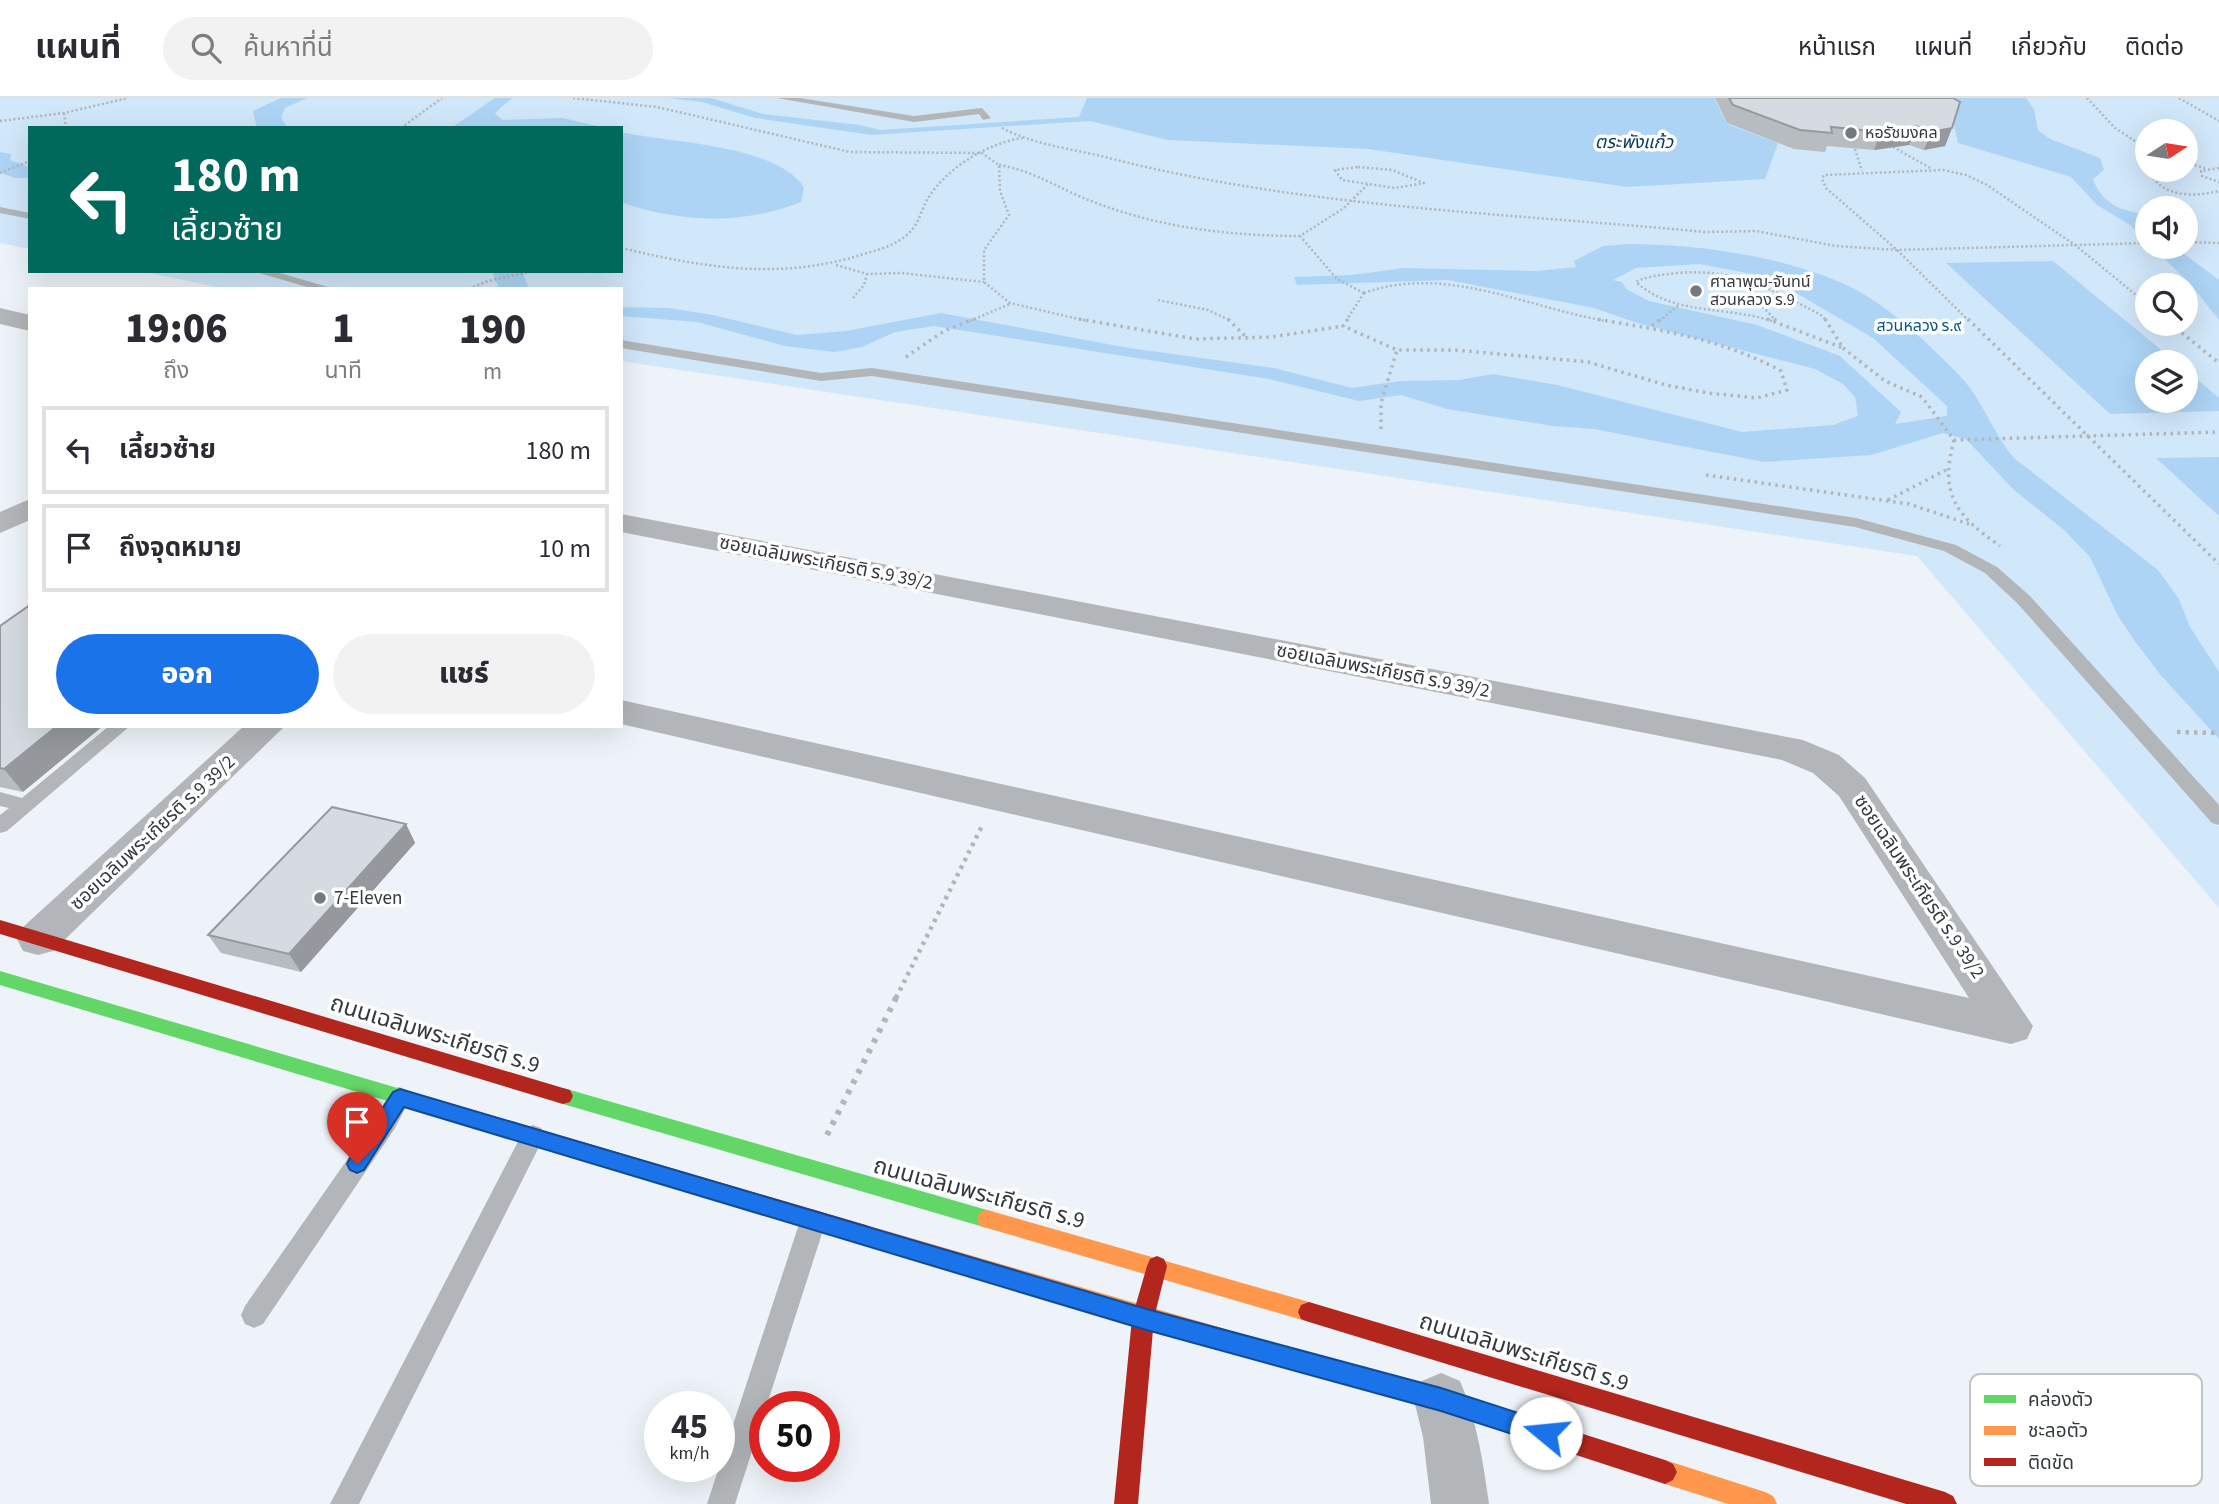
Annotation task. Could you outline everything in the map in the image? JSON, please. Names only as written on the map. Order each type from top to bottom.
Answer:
[{"type":"main road","name":"ถนนเฉลิมพระเกียรติ ร.9","points":[[0,928],[808,1169],[1157,1266],[1704,1466],[1765,1504]]},
{"type":"main road","name":"ถนนเฉลิมพระเกียรติ ร.9","points":[[0,978],[1143,1318],[1441,1400],[1704,1466],[1945,1504]]},
{"type":"main road","points":[[1126,1504],[1143,1318],[1157,1266]]},
{"type":"street","points":[[0,316],[28,323]]},
{"type":"street","points":[[0,524],[28,509]]},
{"type":"street","name":"ซอยเฉลิมพระเกียรติ ร.9 39/2","points":[[623,523],[1790,749],[1826,764],[1852,787],[2011,1026],[997,796]]},
{"type":"street","points":[[623,712],[997,796]]},
{"type":"street","name":"ซอยเฉลิมพระเกียรติ ร.9 39/2","points":[[38,939],[265,728]]},
{"type":"street","points":[[1441,1400],[1451,1437],[1460,1504]]},
{"type":"lane","points":[[782,98],[914,119],[963,112],[984,115],[984,98]]},
{"type":"lane","points":[[961,98],[958,108],[963,112]]},
{"type":"lane","points":[[0,209],[28,216]]},
{"type":"lane","points":[[266,273],[321,287]]},
{"type":"lane","points":[[623,344],[821,377],[872,372],[1856,523],[1950,548],[1991,570],[2024,600],[2219,818]]},
{"type":"lane","points":[[0,826],[119,728]]},
{"type":"lane","points":[[0,799],[24,805]]},
{"type":"lane","points":[[254,1315],[387,1121],[400,1097]]},
{"type":"lane","points":[[344,1504],[533,1135]]},
{"type":"lane","points":[[721,1504],[813,1221]]},
{"type":"path","points":[[0,121],[64,113],[128,98]]},
{"type":"path","points":[[404,126],[442,98]]},
{"type":"path","points":[[573,98],[657,107],[850,152],[982,153],[999,165],[1023,167],[1044,175],[1074,196],[1134,214],[1239,235],[1300,236],[1353,203],[1368,184]]},
{"type":"path","points":[[2087,98],[2115,128],[2135,141]]},
{"type":"path","points":[[2179,98],[2219,121]]},
{"type":"path","points":[[64,113],[66,126]]},
{"type":"path","points":[[1011,134],[1033,137],[1162,171],[1353,203],[1705,232],[1756,231],[1836,246],[1897,250],[2135,243]]},
{"type":"path","points":[[623,248],[730,266],[807,268],[835,264],[884,248],[905,237],[920,222],[925,203],[954,169],[1013,138],[1033,137]]},
{"type":"path","points":[[1893,147],[1934,170]]},
{"type":"path","points":[[1855,149],[1862,171]]},
{"type":"path","points":[[0,173],[28,162]]},
{"type":"path","points":[[984,282],[980,260],[985,243],[1003,230],[1009,215],[1000,191],[999,165]]},
{"type":"path","points":[[1359,166],[1408,173],[1424,184],[1395,188],[1368,184],[1342,180],[1335,170],[1359,166]]},
{"type":"path","points":[[2198,166],[2219,168]]},
{"type":"path","points":[[2206,168],[2201,171],[2202,176],[2219,182]]},
{"type":"path","points":[[2135,294],[2075,246],[1987,185],[1966,175],[1934,170],[1862,171],[1824,175],[1822,179],[1826,188],[1897,250],[2085,437],[2219,564]]},
{"type":"path","points":[[2157,182],[2162,187],[2194,196],[2219,191]]},
{"type":"path","points":[[1300,236],[1337,279],[1364,293]]},
{"type":"path","points":[[2198,242],[2219,243]]},
{"type":"path","points":[[835,264],[867,274],[901,273],[984,282],[1010,303],[1084,320],[1195,340],[1248,339],[1343,326],[1397,350],[1455,350],[1588,362],[1666,385],[1708,393],[1757,398],[1787,390],[1782,371],[1754,354],[1653,325],[1565,313],[1492,293],[1419,281],[1386,283],[1364,293],[1343,326]]},
{"type":"path","points":[[1843,348],[1823,316],[1767,287],[1732,274],[1703,271],[1647,276],[1636,282],[1643,290],[1678,305],[1752,314],[1843,348],[1885,381],[1922,397],[1952,437],[1958,440],[2219,432]]},
{"type":"path","points":[[474,287],[525,273]]},
{"type":"path","points":[[853,298],[864,285],[867,274]]},
{"type":"path","points":[[1732,274],[1779,324]]},
{"type":"path","points":[[1158,300],[1226,315],[1239,325],[1248,339]]},
{"type":"path","points":[[887,375],[908,355],[944,331],[1010,303]]},
{"type":"path","points":[[1653,325],[1678,305]]},
{"type":"path","points":[[2186,336],[2219,363]]},
{"type":"path","points":[[1381,429],[1381,403],[1397,350]]},
{"type":"path","points":[[1887,500],[1949,468]]},
{"type":"path","points":[[2169,731],[2219,733]]},
{"type":"path","points":[[808,1169],[997,796]]},
{"type":"green space","name":"สวนหลวง ร.๙","points":[[0,98],[2219,98],[2219,908],[1917,556],[623,361],[623,287],[216,287],[149,273],[623,273],[623,126],[28,126],[28,249],[0,243]]},
{"type":"water","points":[[281,98],[307,98],[285,108],[281,118],[287,126],[257,126],[253,111]]},
{"type":"water","points":[[495,98],[512,98],[495,113],[502,120],[563,118],[597,126],[454,126]]},
{"type":"water","name":"ตระพังแก้ว","points":[[668,98],[711,98],[763,114],[860,125],[880,130],[1079,117],[1087,98],[1714,98],[1727,124],[1778,143],[1765,179],[1627,187],[1368,149],[1168,140],[1090,121],[871,135],[755,118],[702,102]]},
{"type":"water","points":[[1913,98],[2026,98],[2034,109],[2038,130],[2050,139],[2100,158],[2104,170],[2093,179],[2107,200],[2135,212],[2135,230],[2097,205],[2071,177],[1958,143],[1953,120]]},
{"type":"water","points":[[623,132],[746,154],[770,162],[790,173],[804,187],[801,202],[757,215],[712,219],[645,210],[623,203]]},
{"type":"water","points":[[0,152],[11,154],[10,160],[28,166],[28,178],[15,178],[0,173]]},
{"type":"water","points":[[1629,244],[1682,246],[1738,253],[1792,266],[1842,283],[1874,301],[1904,323],[1959,375],[2014,458],[2158,570],[2179,599],[2190,627],[2219,672],[2219,739],[2159,673],[2134,640],[2118,616],[2090,557],[2064,530],[2013,489],[1966,439],[1943,433],[1871,455],[1764,462],[1594,429],[1553,426],[1447,409],[1401,395],[1359,401],[1269,379],[934,326],[895,332],[862,347],[835,352],[785,346],[697,322],[623,316],[623,307],[669,308],[713,315],[797,335],[846,331],[941,313],[1129,348],[1274,368],[1352,388],[1400,381],[1459,380],[1493,374],[1557,385],[1742,432],[1833,425],[1858,416],[1855,397],[1843,384],[1815,369],[1637,323],[1594,308],[1448,280],[1297,285],[1294,277],[1352,275],[1403,268],[1537,271],[1576,267],[1574,261],[1603,246]],"holes":[[[1700,264],[1762,276],[1873,338],[1947,406],[1947,416],[1895,424],[1901,412],[1840,356],[1757,325],[1649,301],[1626,289],[1622,282],[1613,280],[1636,268]]]},
{"type":"water","points":[[2165,259],[2191,259],[2219,280],[2219,320],[2198,294],[2198,273],[2179,273]]},
{"type":"water","points":[[2053,261],[2135,328],[2135,336],[2144,336],[2161,350],[2135,350],[2135,413],[2146,413],[2110,414],[1946,263]]},
{"type":"water","points":[[493,273],[523,273],[528,287],[498,287]]},
{"type":"water","points":[[2198,380],[2219,398],[2219,411],[2198,412]]},
{"type":"water","points":[[2219,457],[2219,516],[2156,458]]},
{"type":"building","points":[[1729,98],[1953,98],[1960,102],[1952,128],[1931,132],[1916,126],[1881,132],[1831,127],[1832,133],[1800,130],[1733,105]]},
{"type":"building","points":[[28,606],[28,728],[55,728],[4,769],[0,768],[0,626]]},
{"type":"building","name":"7-Eleven","points":[[332,807],[406,824],[289,954],[208,935]]},
{"type":"traffic: fast","points":[[0,978],[411,1100]]},
{"type":"traffic: fast","points":[[563,1096],[987,1219]]},
{"type":"traffic: slow","points":[[987,1219],[1309,1312]]},
{"type":"traffic: slow","points":[[866,1235],[1260,1350]]},
{"type":"traffic: slow","points":[[1665,1472],[1765,1504]]},
{"type":"traffic: jam","points":[[0,927],[563,1096]]},
{"type":"traffic: jam","points":[[411,1100],[866,1235]]},
{"type":"traffic: jam","points":[[1126,1504],[1143,1318],[1157,1266]]},
{"type":"traffic: jam","points":[[1309,1312],[1945,1504]]},
{"type":"traffic: jam","points":[[1260,1350],[1441,1400],[1665,1472]]},
{"type":"place","name":"หอรัชมงคล","points":[[1851,133]]},
{"type":"place","name":"ศาลาพุฒ-จันทน์ สวนหลวง ร.9","points":[[1696,291]]},
{"type":"place","name":"7-Eleven","points":[[320,898]]},
{"type":"route","points":[[357,1164],[400,1097],[1143,1318],[1441,1400],[1546,1433]]}]
